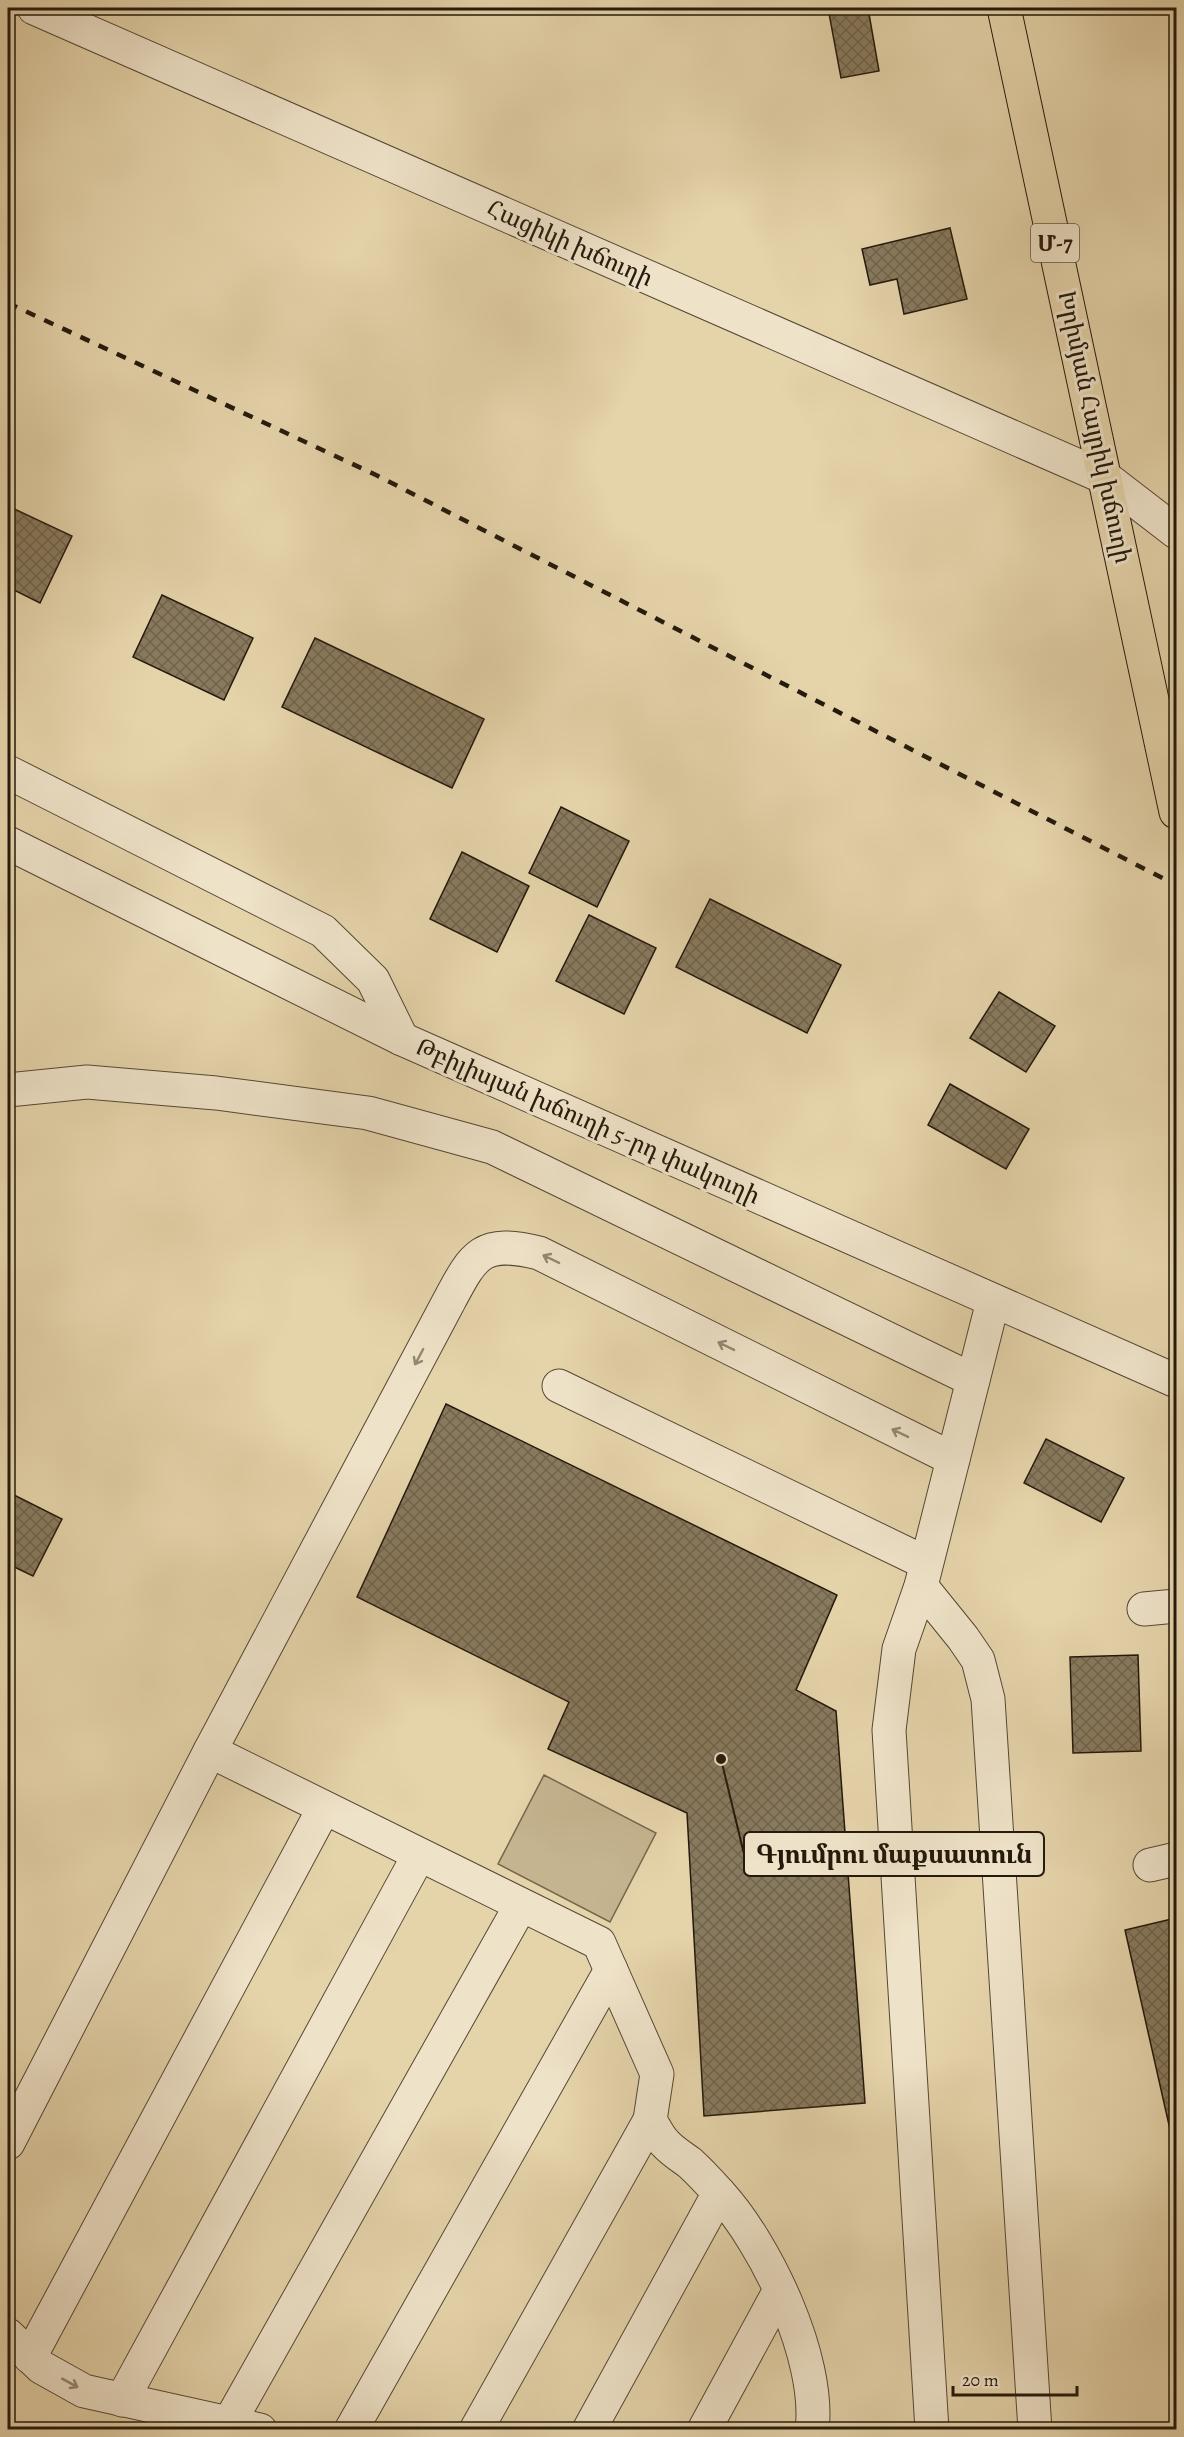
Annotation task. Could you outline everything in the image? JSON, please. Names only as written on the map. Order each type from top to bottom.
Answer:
[{"type":"highway","name":"Խրիմյան Հայրիկ խճուղի","points":[[1004,8],[1176,812]]},
{"type":"street","name":"Հացիկի խճուղի","points":[[34,8],[1106,478],[1176,532]]},
{"type":"street","points":[[8,772],[323,931],[373,980],[402,1039]]},
{"type":"street","name":"Թբիլիսյան խճուղի 5-րդ փակուղի","points":[[8,843],[402,1039],[1176,1381]]},
{"type":"street","points":[[8,1090],[87,1082],[216,1094],[368,1113],[492,1147],[973,1380]]},
{"type":"street","points":[[8,2143],[210,1751],[469,1263],[487,1250],[512,1247],[539,1254],[953,1460]]},
{"type":"street","points":[[932,2430],[889,1730],[899,1649],[924,1575],[993,1301]]},
{"type":"street","points":[[559,1386],[924,1575],[978,1660],[988,1699],[1035,2430]]},
{"type":"street","points":[[1144,1609],[1176,1605]]},
{"type":"street","points":[[210,1751],[599,1943],[657,2074],[650,2120],[476,2430]]},
{"type":"street","points":[[260,2430],[84,2391],[41,2367],[19,2346],[324,1808]]},
{"type":"street","points":[[122,2400],[419,1855]]},
{"type":"street","points":[[229,2423],[521,1905]]},
{"type":"street","points":[[351,2430],[610,1970]]},
{"type":"street","points":[[650,2120],[665,2143],[692,2165],[740,2217],[761,2250],[789,2312],[811,2381],[814,2412],[812,2430]]},
{"type":"street","points":[[589,2430],[719,2193]]},
{"type":"street","points":[[704,2430],[780,2290]]},
{"type":"shaded area","points":[[544,1775],[656,1833],[610,1922],[498,1864]]},
{"type":"building","points":[[828,8],[868,8],[879,71],[841,78]]},
{"type":"building","points":[[950,228],[967,299],[904,314],[897,279],[870,285],[862,249]]},
{"type":"building","points":[[8,506],[72,536],[40,603],[8,587]]},
{"type":"building","points":[[162,595],[253,638],[224,700],[133,657]]},
{"type":"building","points":[[315,638],[484,719],[452,788],[282,707]]},
{"type":"building","points":[[561,807],[629,841],[597,907],[529,873]]},
{"type":"building","points":[[462,852],[529,886],[497,952],[430,919]]},
{"type":"building","points":[[710,899],[841,965],[807,1033],[676,967]]},
{"type":"building","points":[[589,915],[656,948],[624,1014],[556,981]]},
{"type":"building","points":[[999,992],[1055,1026],[1026,1072],[970,1038]]},
{"type":"building","points":[[950,1084],[1029,1129],[1006,1169],[928,1125]]},
{"type":"building","points":[[446,1404],[837,1595],[796,1690],[836,1711],[865,2103],[704,2116],[687,1813],[548,1749],[569,1702],[357,1597]]},
{"type":"building","points":[[1046,1439],[1124,1478],[1101,1522],[1024,1483]]},
{"type":"building","points":[[8,1492],[62,1519],[33,1576],[8,1564]]},
{"type":"building","points":[[1138,1655],[1141,1751],[1073,1753],[1070,1657]]},
{"type":"building","points":[[1176,1918],[1176,2156],[1125,1930]]},
{"type":"railway","points":[[8,303],[376,475],[1176,885]]},
{"type":"place","name":"Գյումրու մաքսատուն","points":[[721,1759]]}]
